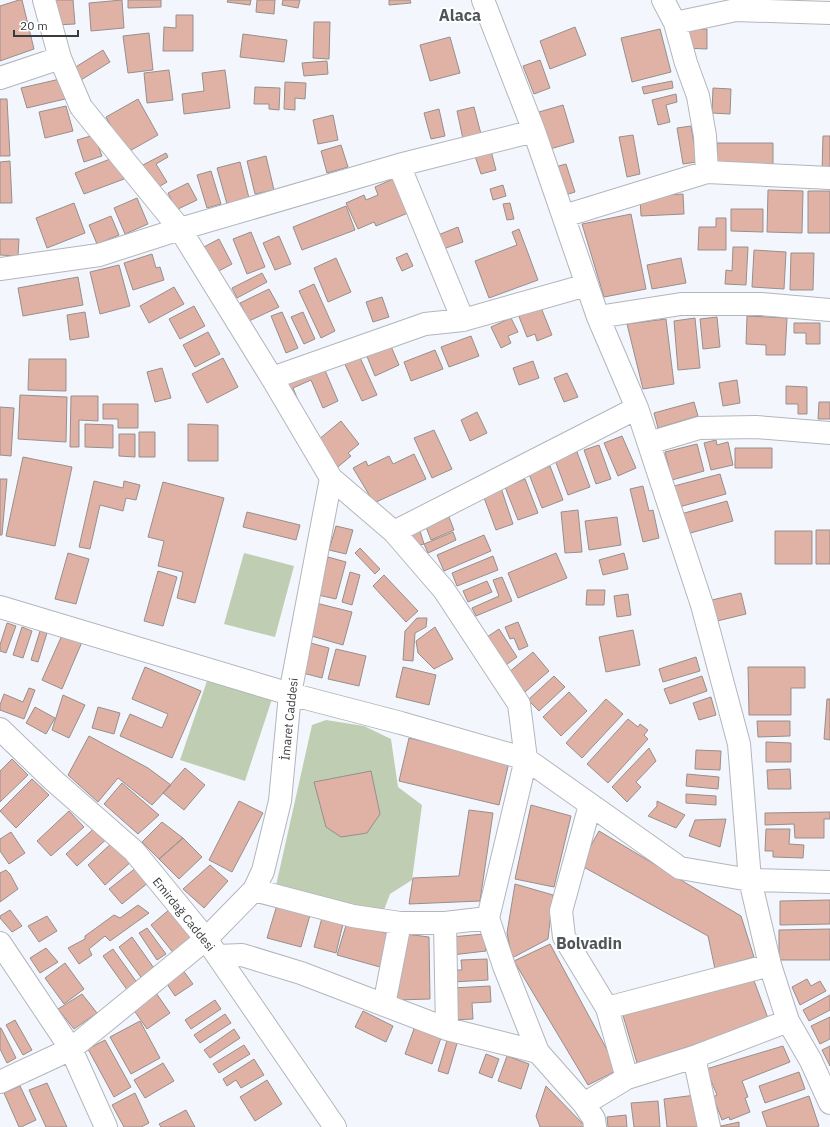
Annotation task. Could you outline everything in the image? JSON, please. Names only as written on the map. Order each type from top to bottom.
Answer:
[{"type":"street","points":[[44,0],[60,58],[81,107],[180,229],[272,378],[331,478],[394,532],[444,590],[519,704],[526,759],[488,918],[504,966],[538,1052],[584,1104],[594,1119],[595,1127]]},
{"type":"street","points":[[483,0],[534,131],[598,317],[637,408],[702,605],[739,744],[750,880],[770,965],[788,1021],[811,1061],[830,1103]]},
{"type":"street","points":[[663,0],[675,23],[686,63],[698,96],[705,136],[707,172]]},
{"type":"street","points":[[675,23],[736,10],[830,14]]},
{"type":"street","points":[[0,78],[60,58]]},
{"type":"street","points":[[0,269],[99,255],[180,229],[399,165],[534,131]]},
{"type":"street","points":[[399,165],[463,320]]},
{"type":"street","points":[[564,216],[707,172],[830,178]]},
{"type":"street","points":[[272,378],[425,324],[463,320],[587,285]]},
{"type":"street","points":[[598,317],[681,304],[761,304],[830,310]]},
{"type":"street","points":[[394,532],[637,408]]},
{"type":"street","points":[[649,443],[699,428],[756,426],[830,432]]},
{"type":"street","name":"İmaret Caddesi","points":[[0,1082],[71,1049],[206,939],[254,890],[263,871],[280,801],[290,694],[331,478]]},
{"type":"street","points":[[0,607],[290,694],[401,723],[526,759],[680,868],[750,880],[830,882]]},
{"type":"street","name":"Emirdağ Caddesi","points":[[0,729],[134,852],[206,939],[335,1127]]},
{"type":"street","points":[[590,804],[561,911],[564,937],[607,1008],[627,1078]]},
{"type":"street","points":[[254,890],[353,916],[400,923],[445,923],[488,918]]},
{"type":"street","points":[[384,1005],[400,923]]},
{"type":"street","points":[[445,923],[447,1029]]},
{"type":"street","points":[[0,943],[71,1049],[106,1127]]},
{"type":"street","points":[[218,956],[242,955],[301,973],[447,1029],[538,1052]]},
{"type":"street","points":[[607,1008],[770,965]]},
{"type":"street","points":[[584,1104],[627,1078],[694,1057],[788,1021]]},
{"type":"street","points":[[694,1057],[709,1127]]},
{"type":"green space","points":[[244,553],[294,566],[275,637],[224,624]]},
{"type":"green space","points":[[208,678],[272,699],[245,781],[180,760]]},
{"type":"green space","points":[[326,720],[364,726],[391,739],[398,787],[422,805],[412,880],[390,894],[381,918],[275,890],[312,725]]},
{"type":"building","points":[[22,0],[34,49],[0,61],[0,6]]},
{"type":"building","points":[[54,0],[73,0],[75,24],[55,25]]},
{"type":"building","points":[[122,0],[124,28],[91,31],[89,3]]},
{"type":"building","points":[[128,0],[161,0],[161,7],[128,8]]},
{"type":"building","points":[[228,0],[251,0],[250,5],[227,2]]},
{"type":"building","points":[[257,0],[275,0],[274,14],[256,12]]},
{"type":"building","points":[[283,0],[300,0],[298,8],[282,5]]},
{"type":"building","points":[[389,0],[410,0],[411,3],[389,5]]},
{"type":"building","points":[[176,15],[193,15],[193,51],[163,51],[164,27],[176,28]]},
{"type":"building","points":[[314,22],[330,22],[329,59],[313,58]]},
{"type":"building","points":[[575,27],[586,55],[550,69],[540,41]]},
{"type":"building","points":[[660,29],[671,72],[632,82],[621,38]]},
{"type":"building","points":[[684,29],[707,29],[707,49],[684,48]]},
{"type":"building","points":[[149,33],[153,70],[128,73],[123,36]]},
{"type":"building","points":[[243,34],[287,40],[284,62],[240,57]]},
{"type":"building","points":[[450,37],[460,73],[430,81],[420,45]]},
{"type":"building","points":[[103,50],[110,62],[81,80],[74,68]]},
{"type":"building","points":[[540,60],[550,88],[534,94],[523,66]]},
{"type":"building","points":[[327,61],[328,74],[304,76],[302,63]]},
{"type":"building","points":[[169,70],[173,100],[147,103],[144,73]]},
{"type":"building","points":[[225,70],[230,108],[184,114],[182,94],[204,91],[202,73]]},
{"type":"building","points":[[60,79],[65,99],[27,108],[21,88]]},
{"type":"building","points":[[672,81],[673,88],[644,94],[642,87]]},
{"type":"building","points":[[285,82],[306,83],[305,99],[295,98],[295,110],[284,109]]},
{"type":"building","points":[[255,87],[280,88],[279,110],[269,109],[269,104],[254,104]]},
{"type":"building","points":[[713,88],[731,89],[730,114],[712,113]]},
{"type":"building","points":[[676,94],[677,102],[666,105],[670,122],[658,125],[652,100]]},
{"type":"building","points":[[0,99],[7,99],[10,156],[0,156]]},
{"type":"building","points":[[138,99],[158,135],[126,153],[106,117]]},
{"type":"building","points":[[563,105],[574,142],[550,149],[539,112]]},
{"type":"building","points":[[66,106],[73,131],[45,138],[39,112]]},
{"type":"building","points":[[474,107],[481,134],[463,139],[457,111]]},
{"type":"building","points":[[439,109],[445,136],[431,139],[424,113]]},
{"type":"building","points":[[333,115],[338,140],[318,144],[313,120]]},
{"type":"building","points":[[691,126],[697,162],[683,164],[677,128]]},
{"type":"building","points":[[94,135],[102,156],[84,162],[77,140]]},
{"type":"building","points":[[633,135],[640,174],[627,177],[619,137]]},
{"type":"building","points":[[823,136],[830,136],[830,171],[822,171]]},
{"type":"building","points":[[717,143],[773,143],[773,164],[717,165]]},
{"type":"building","points":[[341,145],[348,167],[327,173],[321,151]]},
{"type":"building","points":[[491,151],[496,170],[481,174],[475,156]]},
{"type":"building","points":[[166,153],[168,157],[156,164],[167,182],[152,191],[139,167]]},
{"type":"building","points":[[266,156],[274,190],[255,194],[247,161]]},
{"type":"building","points":[[115,157],[124,179],[84,194],[75,173]]},
{"type":"building","points":[[10,161],[12,203],[0,203],[0,162]]},
{"type":"building","points":[[240,162],[249,198],[227,204],[217,168]]},
{"type":"building","points":[[566,164],[575,192],[565,195],[555,167]]},
{"type":"building","points":[[211,171],[221,204],[207,208],[197,175]]},
{"type":"building","points":[[393,179],[408,213],[376,226],[374,222],[358,229],[346,203],[364,195],[366,200],[378,195],[375,187]]},
{"type":"building","points":[[188,183],[197,200],[176,210],[168,193]]},
{"type":"building","points":[[503,185],[506,196],[493,200],[490,189]]},
{"type":"building","points":[[768,190],[803,191],[802,233],[767,232]]},
{"type":"building","points":[[808,191],[830,191],[830,233],[808,233]]},
{"type":"building","points":[[683,194],[684,214],[641,216],[640,197]]},
{"type":"building","points":[[137,198],[148,224],[125,234],[114,208]]},
{"type":"building","points":[[74,203],[85,233],[47,248],[36,218]]},
{"type":"building","points":[[510,203],[514,219],[507,220],[503,204]]},
{"type":"building","points":[[346,206],[355,230],[302,250],[293,227]]},
{"type":"building","points":[[731,209],[763,209],[763,232],[731,231]]},
{"type":"building","points":[[631,214],[646,289],[604,297],[582,224]]},
{"type":"building","points":[[111,216],[119,235],[97,244],[89,225]]},
{"type":"building","points":[[716,218],[726,218],[726,250],[698,250],[699,227],[716,227]]},
{"type":"building","points":[[458,227],[463,242],[443,249],[438,235]]},
{"type":"building","points":[[519,229],[538,280],[489,298],[475,261],[517,245],[512,232]]},
{"type":"building","points":[[251,232],[265,267],[247,274],[233,239]]},
{"type":"building","points":[[279,236],[291,264],[275,270],[263,243]]},
{"type":"building","points":[[0,239],[19,239],[18,256],[0,255]]},
{"type":"building","points":[[219,239],[232,264],[215,273],[202,248]]},
{"type":"building","points":[[733,247],[748,247],[746,285],[725,284],[726,270],[732,271]]},
{"type":"building","points":[[754,250],[786,252],[784,289],[752,287]]},
{"type":"building","points":[[407,253],[413,266],[402,271],[396,258]]},
{"type":"building","points":[[791,253],[814,253],[813,290],[790,290]]},
{"type":"building","points":[[152,254],[156,268],[160,267],[164,280],[133,290],[124,263]]},
{"type":"building","points":[[336,258],[351,292],[328,302],[314,268]]},
{"type":"building","points":[[681,258],[686,283],[652,289],[647,265]]},
{"type":"building","points":[[119,265],[130,306],[100,314],[90,272]]},
{"type":"building","points":[[262,273],[267,282],[237,298],[232,288]]},
{"type":"building","points":[[78,277],[83,305],[23,316],[18,288]]},
{"type":"building","points":[[314,284],[335,331],[321,338],[299,291]]},
{"type":"building","points":[[174,287],[184,304],[149,323],[140,306]]},
{"type":"building","points":[[269,289],[279,307],[249,321],[240,303]]},
{"type":"building","points":[[382,297],[389,317],[373,322],[366,302]]},
{"type":"building","points":[[540,305],[552,335],[537,341],[535,334],[527,337],[518,314]]},
{"type":"building","points":[[194,306],[205,326],[180,339],[169,319]]},
{"type":"building","points":[[85,312],[89,337],[70,340],[67,315]]},
{"type":"building","points":[[282,312],[298,348],[286,353],[271,316]]},
{"type":"building","points":[[303,312],[315,339],[304,344],[291,317]]},
{"type":"building","points":[[747,316],[787,318],[785,355],[766,355],[766,345],[746,344]]},
{"type":"building","points":[[717,317],[720,347],[703,349],[700,319]]},
{"type":"building","points":[[511,318],[518,332],[508,336],[511,343],[501,348],[491,327]]},
{"type":"building","points":[[695,318],[700,368],[678,370],[674,321]]},
{"type":"building","points":[[666,319],[674,384],[643,389],[627,324]]},
{"type":"building","points":[[794,323],[820,323],[820,344],[806,344],[806,333],[794,333]]},
{"type":"building","points":[[208,332],[220,354],[195,367],[183,345]]},
{"type":"building","points":[[471,336],[479,356],[449,367],[441,347]]},
{"type":"building","points":[[390,344],[399,365],[375,376],[366,354]]},
{"type":"building","points":[[435,350],[443,369],[411,381],[404,362]]},
{"type":"building","points":[[357,351],[377,395],[362,401],[342,358]]},
{"type":"building","points":[[223,358],[238,387],[207,403],[192,374]]},
{"type":"building","points":[[29,359],[66,359],[66,391],[28,390]]},
{"type":"building","points":[[533,361],[539,378],[519,385],[513,368]]},
{"type":"building","points":[[162,368],[171,398],[155,402],[147,372]]},
{"type":"building","points":[[324,368],[338,401],[323,408],[311,380],[293,388],[298,400],[296,401],[288,383]]},
{"type":"building","points":[[567,373],[578,397],[564,402],[554,378]]},
{"type":"building","points":[[737,380],[740,403],[723,406],[719,383]]},
{"type":"building","points":[[786,386],[807,387],[807,414],[798,414],[798,404],[786,404]]},
{"type":"building","points":[[20,395],[67,397],[66,442],[18,439]]},
{"type":"building","points":[[71,396],[98,396],[98,421],[79,420],[79,447],[70,447]]},
{"type":"building","points":[[694,402],[698,416],[658,428],[654,413]]},
{"type":"building","points":[[819,402],[830,402],[830,419],[818,419]]},
{"type":"building","points":[[103,404],[138,404],[138,428],[118,428],[118,419],[103,419]]},
{"type":"building","points":[[0,407],[14,408],[11,456],[0,455]]},
{"type":"building","points":[[477,412],[487,433],[470,441],[461,420]]},
{"type":"building","points":[[341,421],[359,444],[348,453],[351,456],[333,471],[312,445]]},
{"type":"building","points":[[85,424],[113,425],[113,448],[85,447]]},
{"type":"building","points":[[188,424],[218,425],[218,461],[188,461]]},
{"type":"building","points":[[434,430],[452,469],[432,478],[414,438]]},
{"type":"building","points":[[139,432],[155,432],[155,457],[139,457]]},
{"type":"building","points":[[119,434],[135,434],[135,457],[119,456]]},
{"type":"building","points":[[622,436],[636,468],[618,476],[604,443]]},
{"type":"building","points":[[716,440],[717,445],[728,442],[733,465],[711,470],[704,443]]},
{"type":"building","points":[[697,444],[704,471],[672,480],[665,452]]},
{"type":"building","points":[[599,445],[611,479],[596,484],[584,450]]},
{"type":"building","points":[[735,448],[772,448],[772,468],[735,468]]},
{"type":"building","points":[[577,452],[590,487],[568,495],[555,460]]},
{"type":"building","points":[[414,454],[426,479],[374,503],[353,468],[366,461],[368,466],[389,456],[393,464]]},
{"type":"building","points":[[23,457],[72,467],[55,546],[6,536]]},
{"type":"building","points":[[550,466],[563,500],[542,508],[529,474]]},
{"type":"building","points":[[720,474],[726,494],[679,507],[674,486]]},
{"type":"building","points":[[0,479],[7,479],[2,535],[0,535]]},
{"type":"building","points":[[525,479],[538,513],[518,520],[505,487]]},
{"type":"building","points":[[94,481],[123,488],[124,481],[140,485],[136,500],[126,498],[123,511],[100,505],[90,549],[79,547]]},
{"type":"building","points":[[163,482],[224,498],[195,603],[177,598],[183,572],[158,566],[164,541],[148,537]]},
{"type":"building","points":[[643,486],[649,511],[653,510],[659,538],[643,542],[630,489]]},
{"type":"building","points":[[501,488],[513,524],[496,530],[483,495]]},
{"type":"building","points":[[727,501],[733,521],[687,534],[681,514]]},
{"type":"building","points":[[578,510],[582,552],[565,553],[561,512]]},
{"type":"building","points":[[247,512],[300,525],[296,540],[243,527]]},
{"type":"building","points":[[449,517],[454,530],[431,540],[426,527]]},
{"type":"building","points":[[617,517],[621,545],[589,550],[585,521]]},
{"type":"building","points":[[336,526],[353,530],[346,554],[329,550]]},
{"type":"building","points":[[816,530],[830,530],[830,564],[816,564]]},
{"type":"building","points":[[420,531],[424,544],[415,546],[412,534]]},
{"type":"building","points":[[775,531],[812,531],[812,564],[775,564]]},
{"type":"building","points":[[453,532],[456,540],[428,553],[424,544]]},
{"type":"building","points":[[484,535],[491,551],[444,571],[437,555]]},
{"type":"building","points":[[360,548],[380,569],[375,574],[355,553]]},
{"type":"building","points":[[68,553],[89,559],[76,604],[55,599]]},
{"type":"building","points":[[556,553],[567,578],[518,598],[508,573]]},
{"type":"building","points":[[624,553],[628,569],[603,575],[599,560]]},
{"type":"building","points":[[493,556],[498,570],[457,586],[452,573]]},
{"type":"building","points":[[328,557],[346,562],[336,599],[318,595]]},
{"type":"building","points":[[158,571],[177,577],[163,626],[144,621]]},
{"type":"building","points":[[350,572],[360,575],[352,605],[342,602]]},
{"type":"building","points":[[384,575],[418,611],[406,622],[373,586]]},
{"type":"building","points":[[502,577],[512,601],[476,616],[472,608],[499,596],[493,580]]},
{"type":"building","points":[[487,581],[492,592],[468,602],[463,591]]},
{"type":"building","points":[[587,590],[605,590],[604,605],[586,605]]},
{"type":"building","points":[[741,593],[746,614],[713,622],[708,601]]},
{"type":"building","points":[[628,594],[631,615],[617,617],[614,596]]},
{"type":"building","points":[[316,603],[352,612],[343,645],[308,635]]},
{"type":"building","points":[[417,618],[427,618],[426,627],[415,633],[413,661],[403,660],[405,631]]},
{"type":"building","points":[[518,622],[528,646],[519,650],[514,638],[510,639],[505,627]]},
{"type":"building","points":[[7,623],[16,626],[6,653],[0,651],[0,645]]},
{"type":"building","points":[[22,627],[32,631],[23,658],[13,655]]},
{"type":"building","points":[[435,627],[453,659],[434,669],[418,653],[416,641]]},
{"type":"building","points":[[499,629],[517,657],[506,665],[487,637]]},
{"type":"building","points":[[633,630],[640,665],[606,672],[599,637]]},
{"type":"building","points":[[40,631],[47,633],[38,662],[31,660]]},
{"type":"building","points":[[63,633],[82,642],[62,689],[42,680]]},
{"type":"building","points":[[307,642],[329,648],[322,678],[299,672]]},
{"type":"building","points":[[336,649],[366,656],[359,686],[328,679]]},
{"type":"building","points":[[533,652],[549,671],[525,692],[508,673]]},
{"type":"building","points":[[696,657],[700,671],[663,682],[659,669]]},
{"type":"building","points":[[145,667],[201,691],[172,758],[120,736],[130,714],[162,728],[168,714],[132,699]]},
{"type":"building","points":[[403,667],[436,675],[429,705],[396,697]]},
{"type":"building","points":[[748,667],[805,667],[805,688],[791,688],[791,715],[749,715]]},
{"type":"building","points":[[554,676],[565,687],[539,711],[528,700]]},
{"type":"building","points":[[702,676],[707,691],[670,704],[664,689]]},
{"type":"building","points":[[29,688],[35,690],[24,719],[0,710],[0,705],[4,694],[23,702]]},
{"type":"building","points":[[569,692],[587,711],[561,736],[543,717]]},
{"type":"building","points":[[63,695],[85,705],[69,738],[52,730]]},
{"type":"building","points":[[711,697],[716,715],[699,720],[693,703]]},
{"type":"building","points":[[606,699],[623,714],[582,758],[566,743]]},
{"type":"building","points":[[827,699],[830,699],[830,740],[824,739]]},
{"type":"building","points":[[35,707],[55,718],[46,734],[26,723]]},
{"type":"building","points":[[98,707],[120,713],[114,734],[92,728]]},
{"type":"building","points":[[628,719],[638,727],[640,724],[648,730],[644,735],[648,739],[608,783],[587,764]]},
{"type":"building","points":[[757,721],[790,721],[790,736],[758,737]]},
{"type":"building","points":[[89,736],[148,768],[171,785],[152,805],[118,778],[98,802],[68,775]]},
{"type":"building","points":[[409,738],[509,762],[499,805],[399,781]]},
{"type":"building","points":[[766,742],[791,743],[791,762],[766,762]]},
{"type":"building","points":[[649,748],[656,761],[636,782],[641,787],[627,802],[612,787]]},
{"type":"building","points":[[696,750],[721,751],[720,770],[695,769]]},
{"type":"building","points":[[12,759],[28,775],[0,802],[0,771]]},
{"type":"building","points":[[185,768],[205,785],[184,810],[163,793]]},
{"type":"building","points":[[790,769],[791,789],[768,789],[767,770]]},
{"type":"building","points":[[371,771],[380,814],[367,833],[341,837],[326,827],[314,782]]},
{"type":"building","points":[[687,774],[719,777],[718,789],[686,786]]},
{"type":"building","points":[[32,779],[49,795],[16,828],[0,811]]},
{"type":"building","points":[[122,783],[159,815],[138,834],[104,804]]},
{"type":"building","points":[[686,794],[716,796],[716,805],[686,803]]},
{"type":"building","points":[[239,801],[263,813],[232,872],[209,860]]},
{"type":"building","points":[[657,801],[685,815],[676,828],[648,816],[657,806]]},
{"type":"building","points":[[531,805],[571,816],[554,887],[515,879]]},
{"type":"building","points":[[469,810],[493,813],[480,901],[409,904],[413,878],[459,876]]},
{"type":"building","points":[[69,811],[84,827],[51,856],[37,841]]},
{"type":"building","points":[[830,812],[830,819],[824,819],[824,838],[795,838],[794,824],[765,825],[765,813]]},
{"type":"building","points":[[726,819],[720,847],[689,836],[695,820]]},
{"type":"building","points":[[162,822],[183,838],[159,859],[142,842]]},
{"type":"building","points":[[100,823],[111,835],[77,866],[66,854]]},
{"type":"building","points":[[766,829],[790,829],[789,844],[804,845],[803,858],[773,857],[773,851],[765,851]]},
{"type":"building","points":[[599,831],[741,916],[754,957],[715,969],[708,936],[580,865]]},
{"type":"building","points":[[11,832],[25,853],[9,864],[0,851],[0,839]]},
{"type":"building","points":[[183,838],[202,857],[179,879],[159,859]]},
{"type":"building","points":[[114,841],[132,861],[105,885],[88,865]]},
{"type":"building","points":[[210,865],[228,881],[204,908],[183,889]]},
{"type":"building","points":[[137,867],[149,882],[122,904],[109,889]]},
{"type":"building","points":[[6,870],[10,874],[18,889],[0,902],[0,873]]},
{"type":"building","points":[[515,884],[553,895],[548,939],[512,958],[507,933]]},
{"type":"building","points":[[830,900],[830,924],[780,925],[780,901]]},
{"type":"building","points":[[138,905],[149,913],[110,941],[105,936],[89,949],[92,955],[79,964],[68,948],[85,939],[85,936],[114,915],[120,918]]},
{"type":"building","points":[[277,905],[310,915],[301,947],[267,938]]},
{"type":"building","points":[[170,909],[195,940],[175,955],[151,925]]},
{"type":"building","points":[[10,910],[22,926],[12,932],[0,918],[0,916]]},
{"type":"building","points":[[323,914],[344,920],[336,953],[314,947]]},
{"type":"building","points":[[47,916],[57,931],[39,942],[28,926]]},
{"type":"building","points":[[347,922],[389,934],[380,967],[337,955]]},
{"type":"building","points":[[147,928],[166,954],[157,960],[139,933]]},
{"type":"building","points":[[830,929],[830,960],[779,960],[779,930]]},
{"type":"building","points":[[406,934],[429,937],[430,999],[397,1000]]},
{"type":"building","points":[[484,934],[486,951],[452,955],[451,937]]},
{"type":"building","points":[[132,937],[156,971],[143,980],[119,947]]},
{"type":"building","points":[[550,944],[618,1070],[588,1085],[514,961]]},
{"type":"building","points":[[46,948],[58,962],[40,973],[30,958]]},
{"type":"building","points":[[113,949],[138,984],[128,991],[103,956]]},
{"type":"building","points":[[487,959],[488,980],[452,982],[451,970],[462,970],[461,960]]},
{"type":"building","points":[[65,963],[84,989],[64,1004],[45,978]]},
{"type":"building","points":[[180,966],[193,984],[175,996],[163,978]]},
{"type":"building","points":[[753,978],[769,1021],[637,1063],[622,1012]]},
{"type":"building","points":[[807,979],[811,986],[820,981],[826,991],[800,1005],[792,987]]},
{"type":"building","points":[[490,986],[491,1002],[472,1003],[473,1019],[453,1020],[452,988]]},
{"type":"building","points":[[154,990],[170,1013],[147,1029],[131,1006]]},
{"type":"building","points":[[82,994],[97,1013],[74,1029],[58,1009]]},
{"type":"building","points":[[830,995],[830,1010],[809,1021],[803,1010]]},
{"type":"building","points":[[215,1000],[221,1009],[191,1029],[185,1020]]},
{"type":"building","points":[[363,1011],[393,1026],[386,1042],[355,1027]]},
{"type":"building","points":[[225,1014],[231,1023],[200,1043],[194,1035]]},
{"type":"building","points":[[830,1017],[830,1039],[820,1044],[811,1026]]},
{"type":"building","points":[[15,1020],[32,1050],[23,1055],[6,1025]]},
{"type":"building","points":[[140,1021],[160,1058],[131,1074],[110,1037]]},
{"type":"building","points":[[415,1026],[442,1035],[432,1064],[405,1054]]},
{"type":"building","points":[[0,1028],[16,1058],[7,1063],[0,1049]]},
{"type":"building","points":[[234,1029],[240,1038],[210,1058],[204,1050]]},
{"type":"building","points":[[448,1037],[458,1040],[448,1074],[438,1071]]},
{"type":"building","points":[[105,1040],[131,1087],[114,1097],[88,1049]]},
{"type":"building","points":[[244,1045],[250,1054],[219,1073],[213,1064]]},
{"type":"building","points":[[783,1046],[790,1062],[742,1081],[748,1097],[745,1098],[750,1112],[730,1120],[729,1117],[722,1120],[713,1097],[717,1095],[706,1069]]},
{"type":"building","points":[[830,1046],[830,1066],[822,1050]]},
{"type":"building","points":[[486,1054],[499,1059],[492,1078],[479,1073]]},
{"type":"building","points":[[507,1056],[529,1064],[521,1089],[498,1081]]},
{"type":"building","points":[[254,1059],[264,1075],[241,1088],[236,1080],[227,1086],[223,1079]]},
{"type":"building","points":[[163,1063],[174,1081],[145,1098],[134,1080]]},
{"type":"building","points":[[799,1072],[805,1089],[765,1103],[759,1086]]},
{"type":"building","points":[[267,1080],[282,1104],[255,1121],[240,1097]]},
{"type":"building","points":[[47,1083],[67,1127],[46,1127],[29,1090]]},
{"type":"building","points":[[20,1086],[36,1120],[19,1127],[4,1093]]},
{"type":"building","points":[[546,1086],[584,1125],[584,1127],[540,1127],[536,1116]]},
{"type":"building","points":[[135,1093],[149,1123],[141,1127],[124,1127],[112,1105]]},
{"type":"building","points":[[696,1095],[700,1127],[667,1127],[664,1099]]},
{"type":"building","points":[[809,1096],[819,1126],[767,1127],[762,1112]]},
{"type":"building","points":[[658,1101],[660,1127],[634,1127],[631,1103]]},
{"type":"building","points":[[186,1110],[195,1127],[161,1127],[159,1124]]},
{"type":"building","points":[[626,1115],[627,1127],[608,1127],[607,1117]]},
{"type":"building","points":[[739,1122],[739,1127],[721,1127],[721,1126]]},
{"type":"district","name":"Alaca","points":[[460,15]]},
{"type":"district","name":"Bolvadin","points":[[589,943]]}]
